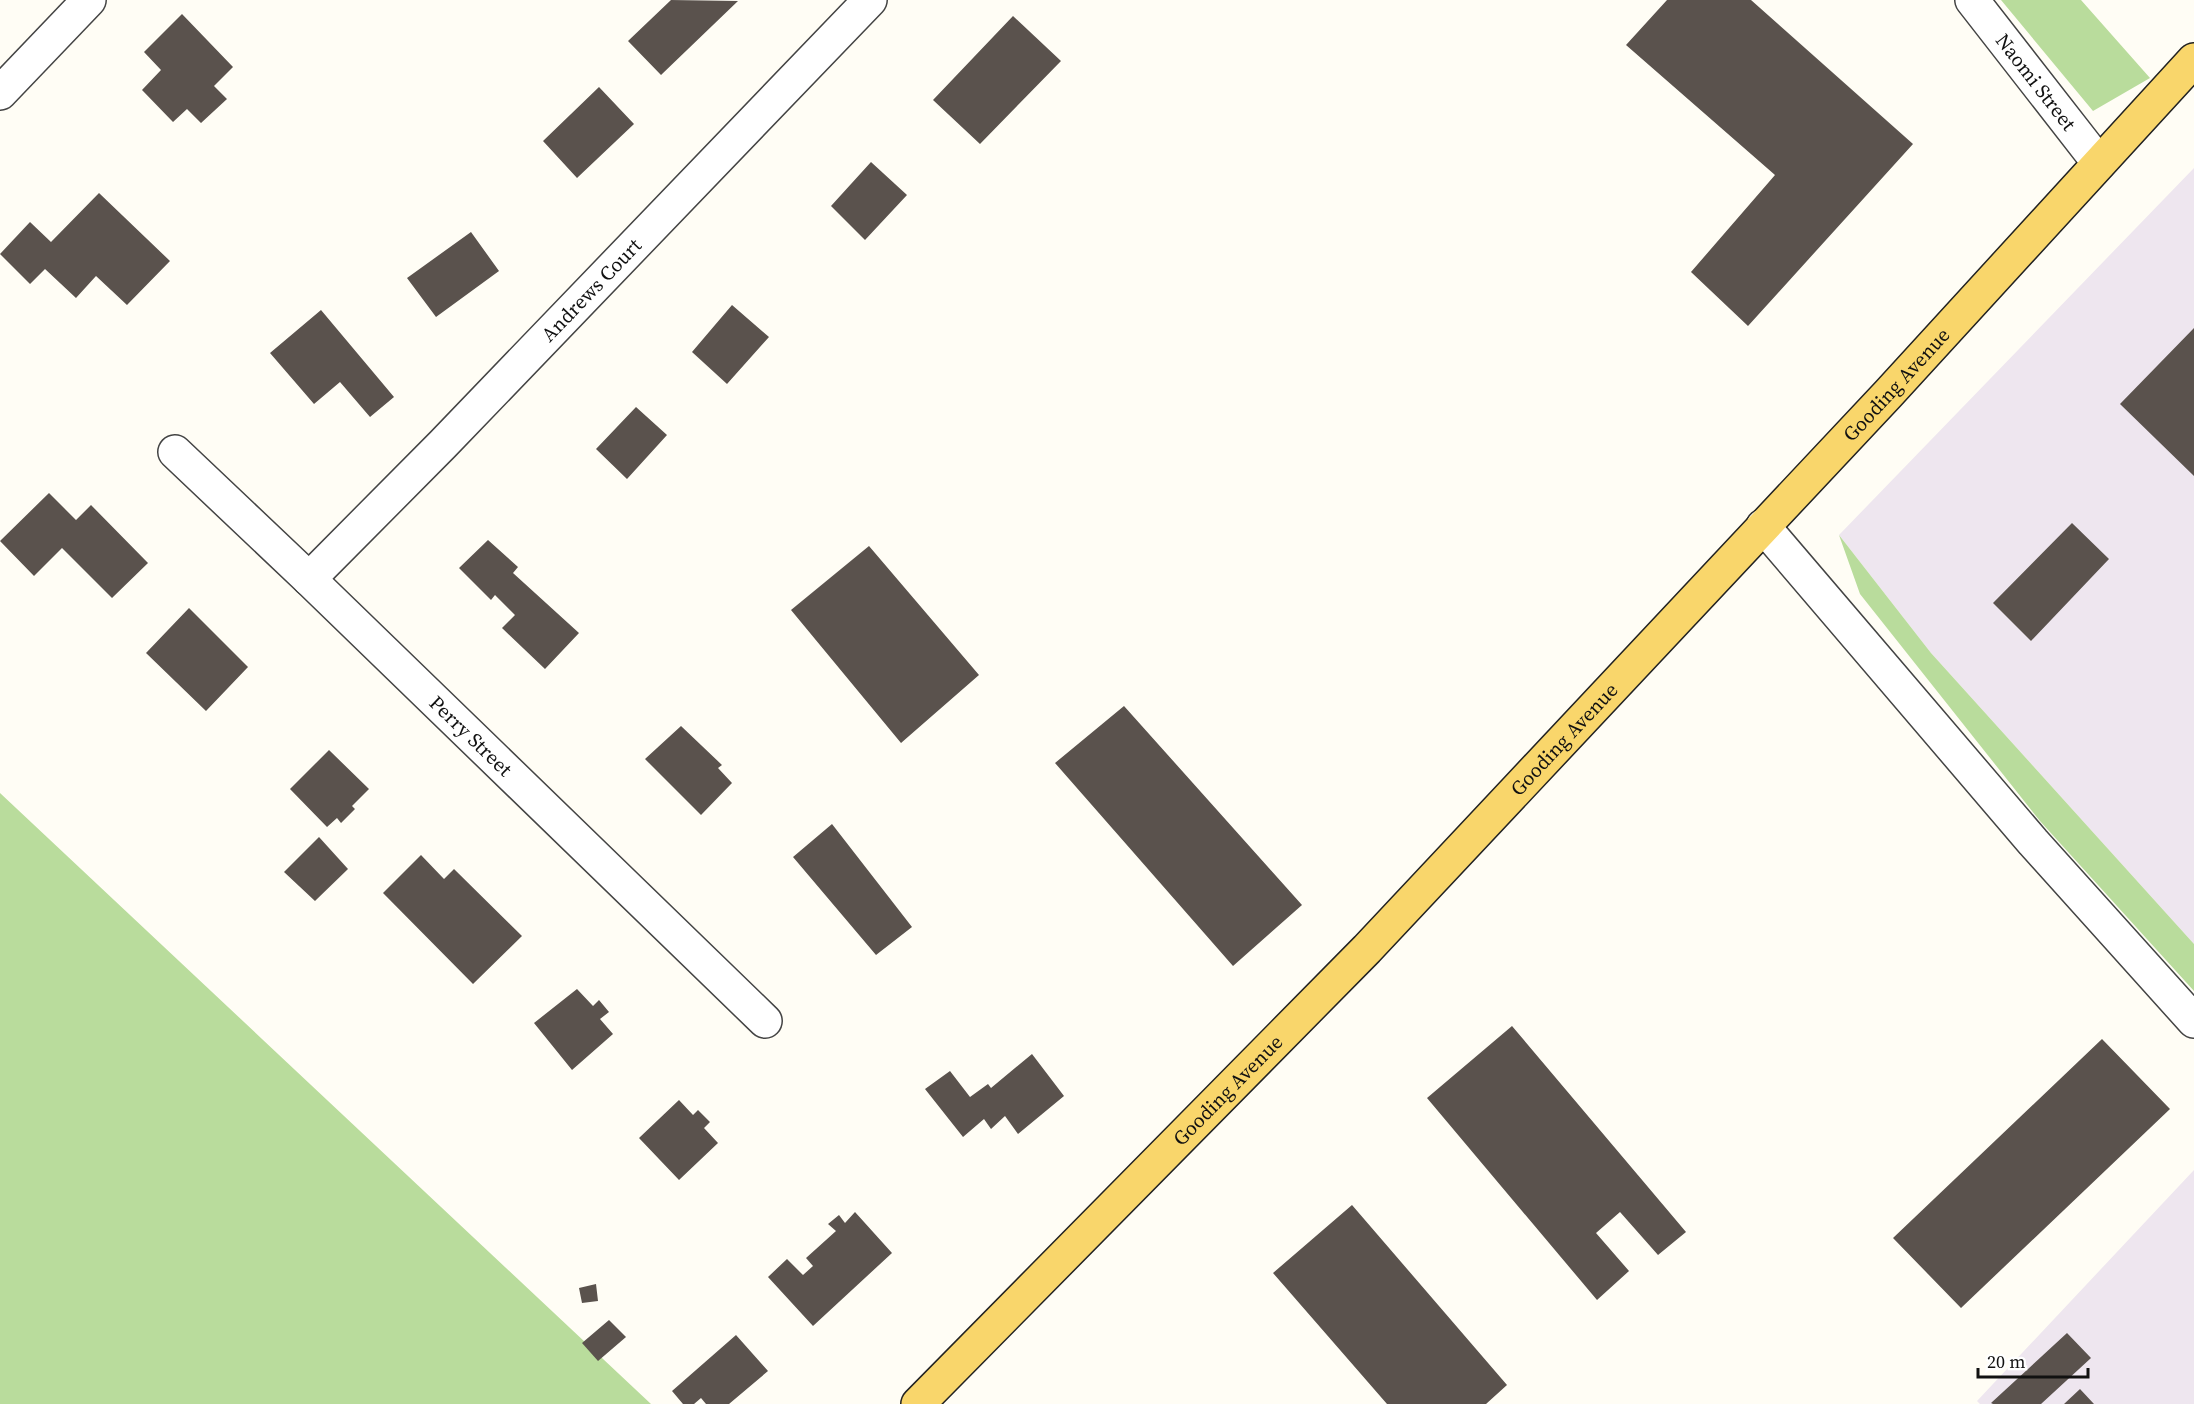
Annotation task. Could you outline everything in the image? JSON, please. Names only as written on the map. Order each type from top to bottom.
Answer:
[{"type":"main road","name":"Gooding Avenue","points":[[918,1404],[1367,949],[1889,393],[2194,60]]},
{"type":"street","points":[[0,93],[89,0]]},
{"type":"street","name":"Andrews Court","points":[[309,579],[443,444],[870,0]]},
{"type":"street","name":"Naomi Street","points":[[1972,0],[2099,163]]},
{"type":"street","name":"Perry Street","points":[[175,452],[765,1021]]},
{"type":"street","points":[[1763,526],[2033,842],[2194,1021]]},
{"type":"shaded area","points":[[2194,168],[2194,944],[1931,653],[1839,535]]},
{"type":"shaded area","points":[[2194,1170],[2194,1404],[1980,1404],[1977,1401]]},
{"type":"green space","points":[[2001,0],[2081,0],[2150,78],[2093,111]]},
{"type":"green space","points":[[1839,535],[1931,653],[2194,944],[2194,991],[2040,821],[1860,594]]},
{"type":"green space","points":[[0,793],[651,1404],[0,1404]]},
{"type":"building","points":[[671,0],[738,1],[661,75],[628,41]]},
{"type":"building","points":[[1667,0],[1751,0],[1913,144],[1748,326],[1691,272],[1775,175],[1626,45]]},
{"type":"building","points":[[182,14],[233,67],[214,86],[227,99],[201,123],[187,109],[173,122],[142,90],[161,70],[144,52]]},
{"type":"building","points":[[1013,16],[1061,61],[980,144],[933,100]]},
{"type":"building","points":[[599,87],[634,124],[577,178],[543,141]]},
{"type":"building","points":[[871,162],[907,195],[865,240],[831,206]]},
{"type":"building","points":[[99,193],[170,261],[127,305],[96,276],[76,298],[45,269],[30,284],[0,254],[30,222],[51,242]]},
{"type":"building","points":[[471,232],[499,271],[436,317],[407,278]]},
{"type":"building","points":[[732,305],[769,337],[727,384],[692,352]]},
{"type":"building","points":[[321,310],[394,397],[370,417],[340,382],[314,404],[270,353]]},
{"type":"building","points":[[2194,328],[2194,476],[2120,404]]},
{"type":"building","points":[[636,407],[667,435],[627,479],[596,449]]},
{"type":"building","points":[[49,493],[76,520],[91,505],[148,563],[112,598],[62,548],[34,576],[0,541]]},
{"type":"building","points":[[2072,523],[2109,559],[2031,641],[1993,603]]},
{"type":"building","points":[[488,540],[518,567],[513,573],[579,633],[545,669],[502,628],[515,615],[495,595],[491,600],[459,568]]},
{"type":"building","points":[[869,546],[979,675],[901,743],[791,610]]},
{"type":"building","points":[[189,608],[248,667],[206,711],[146,653]]},
{"type":"building","points":[[1124,706],[1302,905],[1233,966],[1055,763]]},
{"type":"building","points":[[681,726],[722,765],[718,768],[732,783],[701,815],[645,759]]},
{"type":"building","points":[[329,750],[369,789],[352,806],[355,809],[341,823],[337,818],[327,827],[290,789]]},
{"type":"building","points":[[832,824],[912,927],[876,955],[793,857]]},
{"type":"building","points":[[319,837],[348,869],[315,901],[284,872]]},
{"type":"building","points":[[421,855],[444,879],[454,869],[522,936],[473,984],[383,893]]},
{"type":"building","points":[[577,989],[593,1006],[599,1000],[609,1012],[600,1019],[613,1034],[572,1070],[534,1023]]},
{"type":"building","points":[[1512,1026],[1686,1232],[1658,1255],[1620,1212],[1596,1233],[1629,1271],[1597,1300],[1427,1098]]},
{"type":"building","points":[[2102,1039],[2170,1109],[1961,1308],[1893,1238]]},
{"type":"building","points":[[1032,1054],[1064,1096],[1018,1134],[1005,1116],[991,1129],[984,1119],[963,1137],[925,1089],[950,1071],[970,1097],[988,1084],[991,1088]]},
{"type":"building","points":[[679,1100],[693,1115],[698,1110],[710,1122],[704,1128],[718,1143],[679,1180],[639,1138]]},
{"type":"building","points":[[1352,1205],[1507,1385],[1486,1404],[1387,1404],[1273,1273]]},
{"type":"building","points":[[855,1212],[892,1253],[813,1326],[768,1277],[787,1259],[803,1275],[813,1266],[806,1258],[836,1231],[828,1224],[839,1215],[845,1223]]},
{"type":"building","points":[[596,1284],[598,1301],[582,1303],[579,1288]]},
{"type":"building","points":[[609,1320],[626,1337],[598,1361],[582,1343]]},
{"type":"building","points":[[2067,1333],[2091,1358],[2041,1404],[1991,1403]]},
{"type":"building","points":[[736,1335],[768,1371],[729,1404],[706,1404],[701,1398],[694,1404],[683,1404],[672,1391]]},
{"type":"building","points":[[2080,1389],[2094,1404],[2064,1404]]}]
